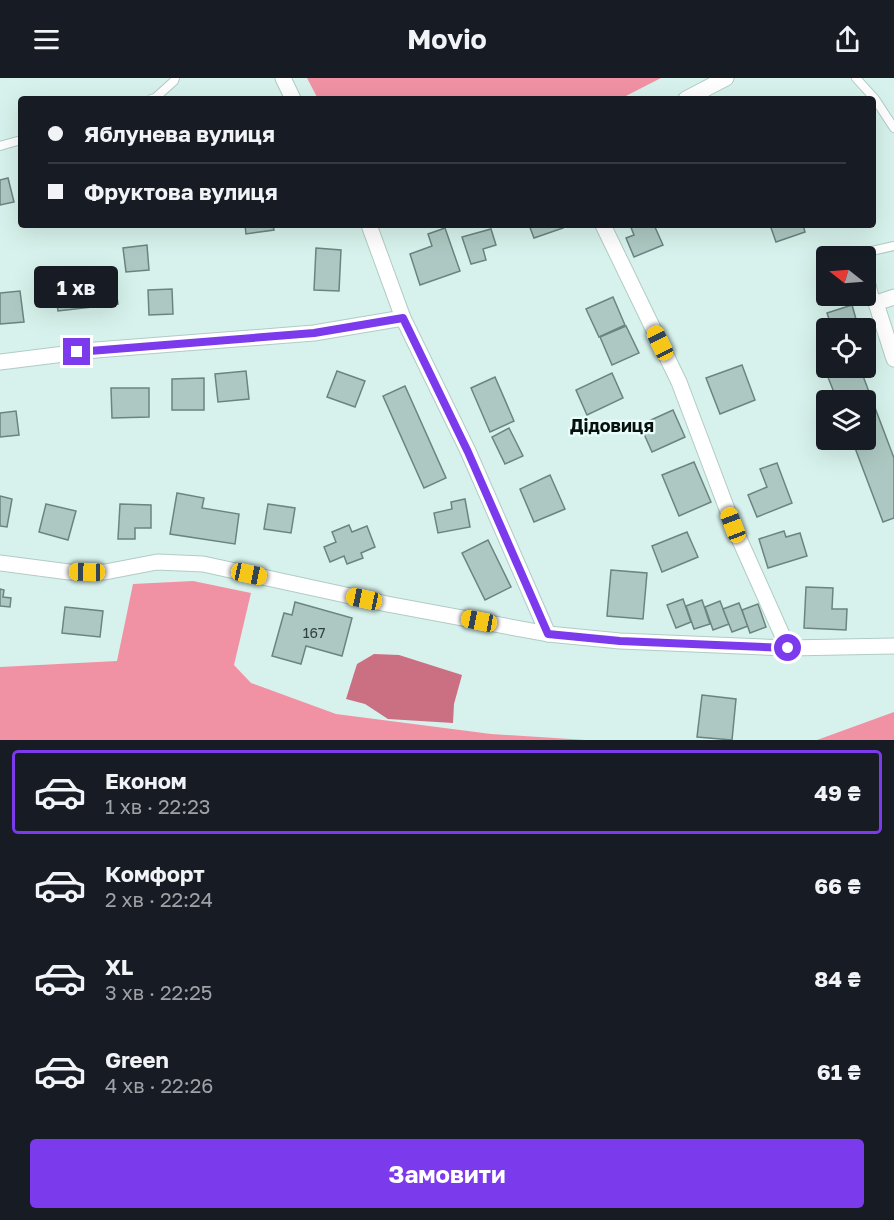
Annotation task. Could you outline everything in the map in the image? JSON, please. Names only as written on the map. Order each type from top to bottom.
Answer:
[{"type":"street","points":[[283,78],[292,96]]},
{"type":"street","points":[[692,96],[726,78]]},
{"type":"street","points":[[370,228],[403,318],[468,452],[548,634]]},
{"type":"street","points":[[604,228],[679,382],[733,525],[788,648]]},
{"type":"street","points":[[894,297],[876,303],[894,359]]},
{"type":"street","points":[[0,362],[96,350],[314,333],[403,318]]},
{"type":"street","points":[[0,563],[69,572],[105,572],[157,562],[203,564],[387,604],[548,634],[620,641],[788,648],[894,646]]},
{"type":"lane","points":[[158,96],[175,78]]},
{"type":"lane","points":[[856,78],[871,96]]},
{"type":"lane","points":[[876,102],[894,128]]},
{"type":"lane","points":[[0,146],[18,141]]},
{"type":"lane","points":[[876,250],[894,246]]},
{"type":"shaded area","points":[[307,78],[661,78],[626,96],[316,96]]},
{"type":"shaded area","points":[[193,581],[251,593],[234,665],[251,683],[336,714],[491,734],[586,740],[0,740],[0,667],[117,661],[133,584]]},
{"type":"shaded area","points":[[374,654],[399,655],[462,675],[454,704],[453,723],[388,719],[365,704],[346,699],[357,664]]},
{"type":"shaded area","points":[[894,712],[894,740],[817,740]]},
{"type":"building","points":[[8,178],[14,202],[0,205],[0,180]]},
{"type":"building","points":[[245,228],[274,228],[274,230],[246,234]]},
{"type":"building","points":[[445,228],[460,271],[420,285],[410,254],[432,246],[428,234]]},
{"type":"building","points":[[530,228],[563,228],[534,238]]},
{"type":"building","points":[[631,228],[655,228],[663,245],[634,257],[626,238],[634,235]]},
{"type":"building","points":[[771,228],[804,228],[805,232],[776,242]]},
{"type":"building","points":[[491,229],[496,245],[483,249],[486,260],[471,264],[462,237]]},
{"type":"building","points":[[147,245],[149,270],[126,272],[123,248]]},
{"type":"building","points":[[316,248],[341,250],[339,291],[314,290]]},
{"type":"building","points":[[114,275],[118,304],[58,311],[54,283]]},
{"type":"building","points":[[172,289],[173,314],[149,315],[148,290]]},
{"type":"building","points":[[20,291],[24,322],[0,324],[0,293]]},
{"type":"building","points":[[613,297],[625,325],[599,337],[586,309]]},
{"type":"building","points":[[852,306],[856,318],[829,318],[827,313]]},
{"type":"building","points":[[626,326],[639,353],[612,365],[600,337]]},
{"type":"building","points":[[742,365],[755,400],[720,414],[706,378]]},
{"type":"building","points":[[246,371],[249,399],[218,402],[215,374]]},
{"type":"building","points":[[337,371],[365,381],[355,407],[327,397]]},
{"type":"building","points":[[612,373],[623,398],[587,415],[576,390]]},
{"type":"building","points":[[495,377],[514,421],[490,432],[471,388]]},
{"type":"building","points":[[204,378],[204,410],[172,410],[172,379]]},
{"type":"building","points":[[828,378],[864,378],[868,390],[833,390]]},
{"type":"building","points":[[405,386],[446,478],[424,488],[383,396]]},
{"type":"building","points":[[111,388],[149,388],[149,417],[112,418]]},
{"type":"building","points":[[673,410],[685,437],[652,452],[640,425]]},
{"type":"building","points":[[876,410],[894,458],[894,518],[883,522],[856,450],[876,450]]},
{"type":"building","points":[[16,411],[19,435],[0,437],[0,413]]},
{"type":"building","points":[[509,428],[523,456],[505,464],[492,437]]},
{"type":"building","points":[[694,462],[711,502],[679,516],[662,475]]},
{"type":"building","points":[[777,463],[792,503],[757,517],[748,495],[767,487],[760,469]]},
{"type":"building","points":[[550,475],[565,509],[534,522],[520,489]]},
{"type":"building","points":[[177,493],[204,498],[202,508],[239,514],[235,544],[170,534]]},
{"type":"building","points":[[0,496],[12,499],[7,527],[0,526]]},
{"type":"building","points":[[465,499],[470,527],[438,533],[434,513],[452,509],[451,502]]},
{"type":"building","points":[[46,504],[76,511],[68,540],[39,532]]},
{"type":"building","points":[[120,504],[151,505],[151,528],[135,528],[135,539],[118,539]]},
{"type":"building","points":[[268,504],[295,508],[291,533],[264,529]]},
{"type":"building","points":[[349,525],[352,532],[367,526],[375,547],[361,553],[363,558],[347,564],[344,556],[330,562],[324,547],[336,542],[332,532]]},
{"type":"building","points":[[784,531],[786,537],[800,533],[807,556],[768,568],[759,539]]},
{"type":"building","points":[[687,532],[698,557],[662,572],[652,546]]},
{"type":"building","points":[[488,540],[511,587],[485,600],[462,553]]},
{"type":"building","points":[[611,570],[647,573],[643,619],[607,616]]},
{"type":"building","points":[[806,587],[833,588],[832,609],[847,609],[846,630],[804,628]]},
{"type":"building","points":[[0,589],[4,590],[3,597],[11,598],[10,607],[0,606]]},
{"type":"building","points":[[683,599],[691,622],[676,628],[667,605]]},
{"type":"building","points":[[702,600],[710,624],[694,629],[686,606]]},
{"type":"building","points":[[720,601],[729,624],[713,630],[705,607]]},
{"type":"building","points":[[295,602],[352,618],[342,656],[306,646],[301,664],[272,656],[284,613],[292,615]]},
{"type":"building","points":[[739,603],[748,626],[732,632],[723,609]]},
{"type":"building","points":[[758,604],[766,627],[750,633],[742,610]]},
{"type":"building","points":[[65,607],[103,611],[100,637],[62,633]]},
{"type":"building","points":[[702,695],[736,699],[732,740],[697,737]]},
{"type":"district","name":"Дідовиця","points":[[612,425]]},
{"type":"route","points":[[77,352],[314,333],[403,318],[468,452],[548,634],[620,641],[788,648]]}]
